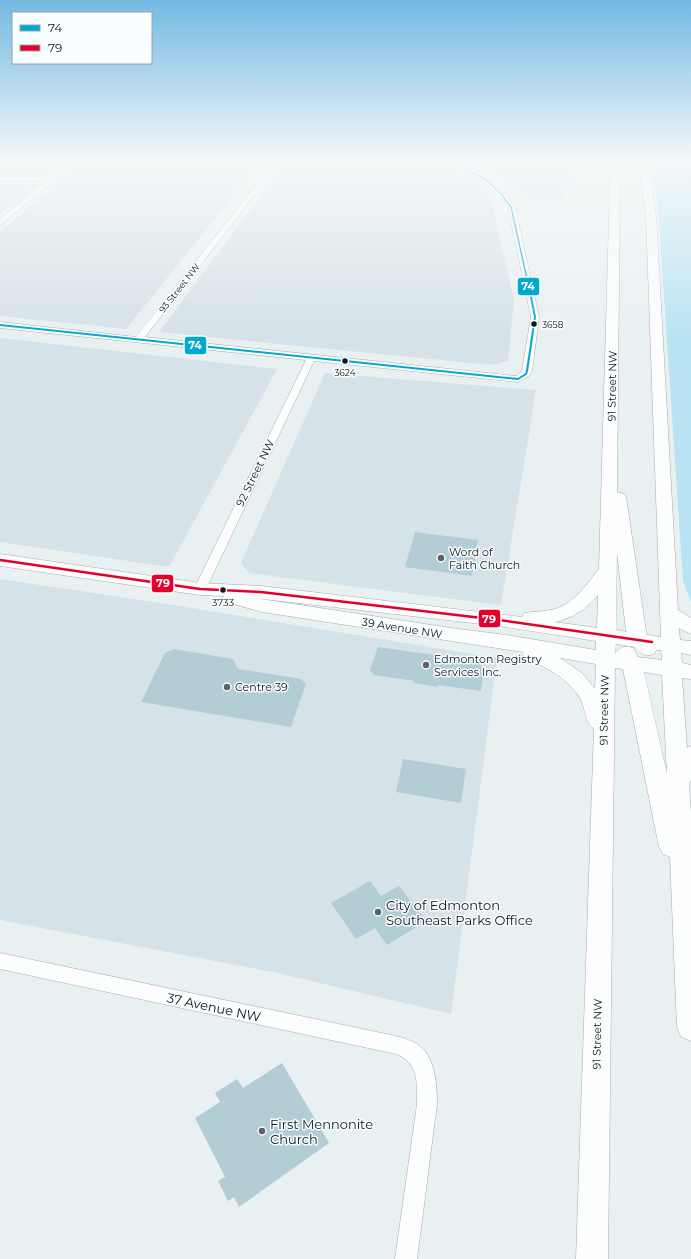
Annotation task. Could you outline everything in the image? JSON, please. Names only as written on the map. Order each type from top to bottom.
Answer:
[{"type":"main road","name":"91 Street NW","points":[[614,220],[611,442],[607,571],[646,654],[678,785],[691,1027]]},
{"type":"main road","name":"91 Street NW","points":[[592,1259],[603,738],[669,613],[651,220]]},
{"type":"main road","points":[[611,442],[636,630],[646,654],[667,826],[687,951]]},
{"type":"main road","name":"39 Avenue NW","points":[[0,560],[200,589],[261,592],[499,620],[646,654]]},
{"type":"main road","points":[[499,620],[539,618],[568,612],[584,601],[607,571]]},
{"type":"main road","name":"39 Avenue NW","points":[[200,589],[262,606],[458,636],[507,642],[646,654]]},
{"type":"main road","points":[[669,613],[691,628]]},
{"type":"main road","points":[[458,636],[646,654],[691,648]]},
{"type":"main road","points":[[507,642],[556,664],[579,681],[596,708],[603,738]]},
{"type":"main road","points":[[678,785],[691,755]]},
{"type":"street","name":"93 Street NW","points":[[138,340],[232,220]]},
{"type":"street","points":[[0,325],[518,379],[526,374],[535,317],[514,220]]},
{"type":"street","name":"92 Street NW","points":[[200,589],[311,358]]},
{"type":"street","name":"37 Avenue NW","points":[[0,961],[396,1045],[411,1051],[422,1064],[427,1083],[427,1104],[406,1259]]},
{"type":"shaded area","points":[[15,220],[214,220],[126,329],[0,316],[0,232]]},
{"type":"shaded area","points":[[243,220],[495,220],[514,299],[508,361],[491,365],[159,332]]},
{"type":"shaded area","points":[[659,220],[691,220],[691,602],[683,581]]},
{"type":"shaded area","points":[[0,338],[277,369],[169,567],[0,542]]},
{"type":"shaded area","points":[[325,373],[536,390],[501,605],[249,573],[241,563]]},
{"type":"shaded area","points":[[0,579],[167,604],[497,658],[451,1014],[273,972],[0,920]]},
{"type":"building","name":"Word of Faith Church","points":[[415,532],[478,540],[472,576],[405,567]]},
{"type":"building","name":"Edmonton Registry Services Inc.","points":[[378,647],[477,661],[484,669],[481,691],[438,685],[438,687],[414,683],[415,681],[374,675],[370,670]]},
{"type":"building","name":"Centre 39","points":[[174,649],[233,659],[238,669],[301,679],[306,684],[291,727],[141,702],[165,653]]},
{"type":"building","points":[[403,759],[466,769],[461,803],[396,792]]},
{"type":"building","name":"City of Edmonton Southeast Parks Office","points":[[370,881],[381,896],[399,886],[426,921],[387,945],[375,928],[356,939],[331,903]]},
{"type":"building","name":"First Mennonite Church","points":[[282,1063],[329,1143],[239,1207],[234,1197],[228,1201],[218,1181],[225,1177],[195,1118],[220,1102],[215,1093],[237,1079],[243,1088]]},
{"type":"transit line","name":"74","points":[[0,325],[518,379],[526,374],[527,371],[535,317],[514,220]]},
{"type":"transit line","name":"79","points":[[0,560],[200,589],[261,592],[499,620],[652,642]]},
{"type":"place","name":"3658","points":[[534,324]]},
{"type":"place","name":"3624","points":[[345,361]]},
{"type":"place","name":"Word of Faith Church","points":[[441,558]]},
{"type":"place","name":"3733","points":[[223,590]]},
{"type":"place","name":"Edmonton Registry Services Inc.","points":[[426,665]]},
{"type":"place","name":"Centre 39","points":[[227,687]]},
{"type":"place","name":"City of Edmonton Southeast Parks Office","points":[[378,912]]},
{"type":"place","name":"First Mennonite Church","points":[[262,1131]]}]
